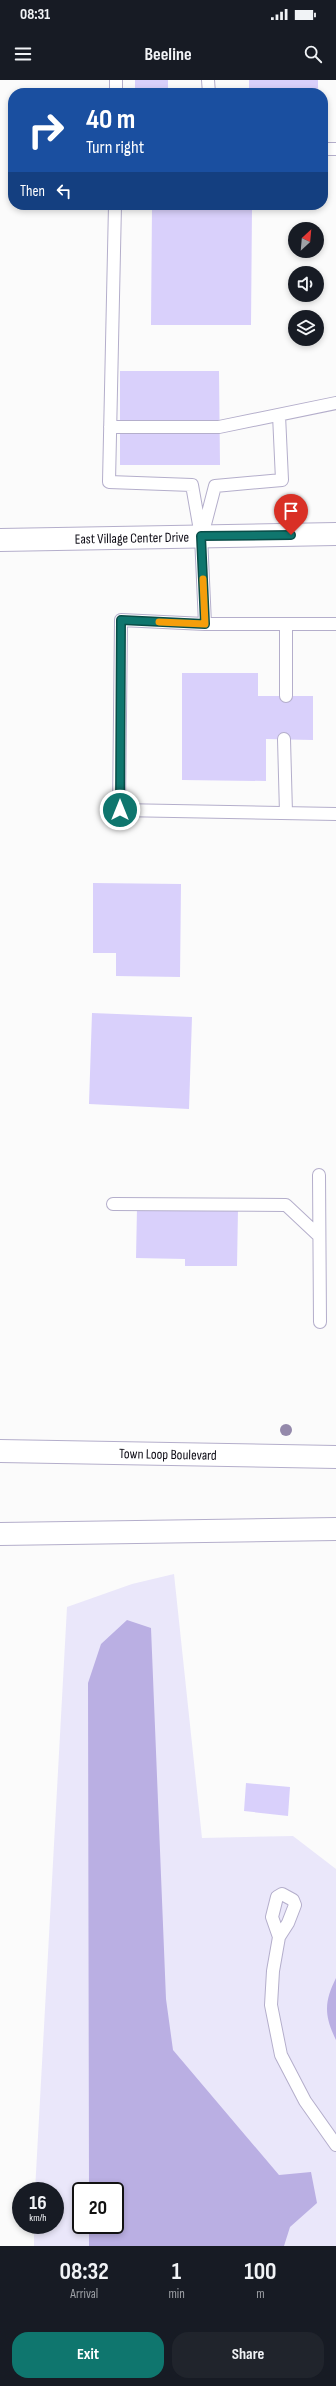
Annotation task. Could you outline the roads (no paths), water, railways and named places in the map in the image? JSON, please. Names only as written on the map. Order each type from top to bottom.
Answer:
[{"type":"street","name":"East Village Center Drive","points":[[0,540],[336,534]]},
{"type":"street","name":"Town Loop Boulevard","points":[[0,1451],[336,1457]]},
{"type":"street","points":[[0,1534],[336,1529]]},
{"type":"lane","points":[[115,210],[110,482],[192,485],[201,536],[205,624]]},
{"type":"lane","points":[[110,427],[219,427],[336,403]]},
{"type":"lane","points":[[201,536],[215,486],[282,480],[279,414]]},
{"type":"lane","points":[[336,624],[205,624],[121,620],[120,810],[336,814]]},
{"type":"lane","points":[[286,624],[286,696]]},
{"type":"lane","points":[[284,739],[286,813]]},
{"type":"lane","points":[[319,1175],[320,1322]]},
{"type":"lane","points":[[113,1204],[286,1205],[319,1236]]},
{"type":"lane","points":[[279,1937],[272,1971],[271,2005],[281,2055],[305,2100],[336,2145]]}]
